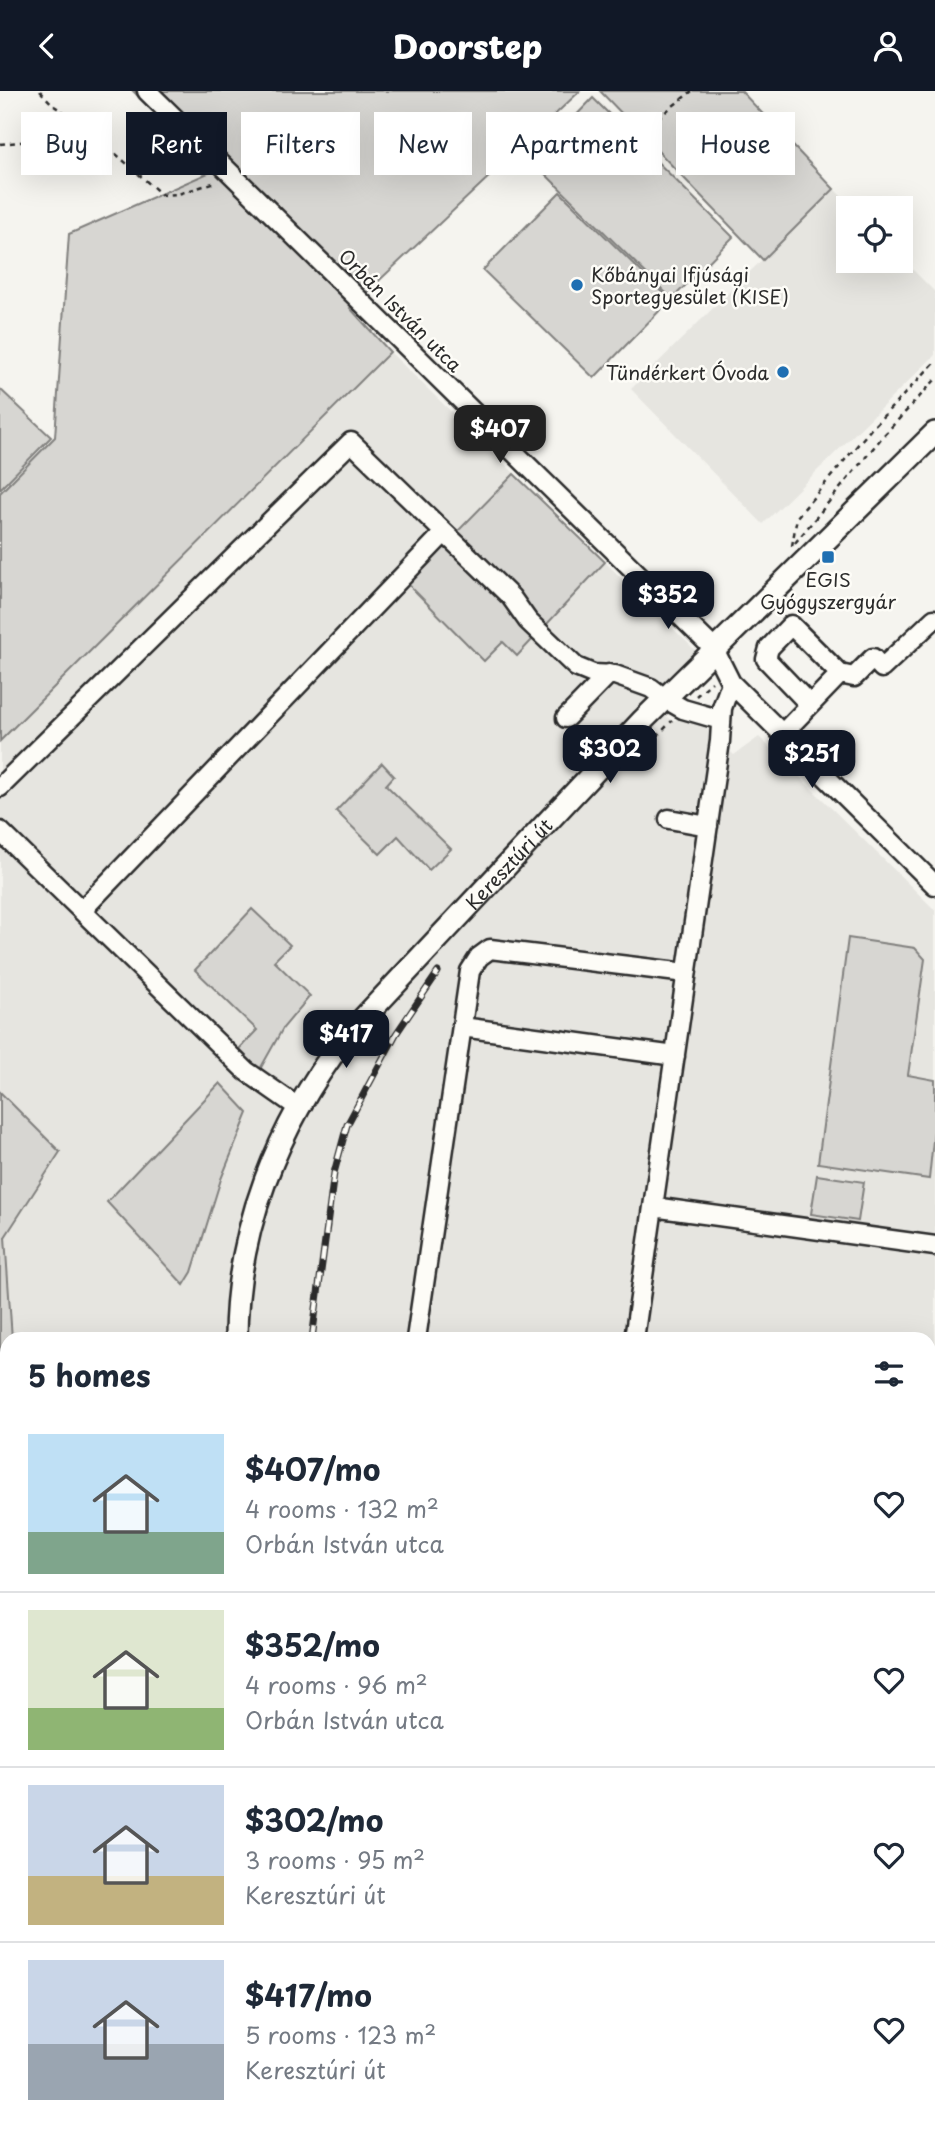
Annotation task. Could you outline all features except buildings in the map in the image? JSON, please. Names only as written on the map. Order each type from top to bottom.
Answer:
[{"type":"main road","name":"Keresztúri út","points":[[236,1332],[236,1308],[243,1255],[260,1195],[280,1142],[329,1059],[352,1030],[664,698],[935,433]]},
{"type":"street","name":"Orbán István utca","points":[[147,91],[714,649],[728,676],[782,734],[935,885]]},
{"type":"street","points":[[0,787],[351,442],[511,597],[528,621],[567,661],[576,667],[652,688],[683,709],[721,720]]},
{"type":"street","points":[[82,910],[444,533]]},
{"type":"street","points":[[810,705],[766,659],[769,648],[791,625],[840,674],[854,677],[873,659],[882,668],[934,619]]},
{"type":"street","points":[[562,714],[601,674]]},
{"type":"street","points":[[782,734],[840,674]]},
{"type":"street","points":[[635,1332],[728,676]]},
{"type":"street","points":[[669,819],[708,826]]},
{"type":"street","points":[[0,831],[246,1071],[299,1108]]},
{"type":"street","points":[[417,1332],[470,971],[478,957],[490,949],[687,974]]},
{"type":"street","points":[[462,1027],[675,1056]]},
{"type":"street","points":[[653,1207],[935,1246]]},
{"type":"path","points":[[40,91],[64,112]]},
{"type":"path","points":[[662,115],[692,91]]},
{"type":"path","points":[[0,144],[21,142]]},
{"type":"path","points":[[112,150],[162,195],[178,194],[237,178]]},
{"type":"path","points":[[935,362],[872,429],[797,517],[792,546],[884,435],[935,380]]},
{"type":"path","points":[[635,758],[683,709],[728,676]]},
{"type":"shaded area","points":[[133,91],[580,91],[558,112],[486,112],[486,175],[491,175],[350,308],[390,352],[0,741],[0,493],[55,437],[69,234],[204,175],[227,175],[227,112],[154,112]]},
{"type":"shaded area","points":[[600,91],[741,91],[761,112],[676,112],[676,170],[662,155],[662,112],[620,112]]},
{"type":"shaded area","points":[[593,98],[607,112],[579,112]]},
{"type":"shaded area","points":[[795,148],[834,189],[763,260],[681,175],[795,175]]},
{"type":"shaded area","points":[[662,167],[733,237],[672,299],[546,175],[662,175]]},
{"type":"shaded area","name":"Tündérkert Óvoda","points":[[834,189],[841,196],[836,196],[836,273],[913,273],[913,270],[935,292],[935,355],[763,524],[631,389]]},
{"type":"shaded area","name":"Kőbányai Ifjúsági Sportegyesület (KISE)","points":[[560,192],[670,300],[594,378],[483,270]]},
{"type":"shaded area","points":[[390,352],[696,651],[647,701],[672,721],[682,718],[702,724],[734,755],[759,737],[935,910],[935,1332],[12,1332],[5,1237],[59,1152],[0,1092],[0,741]]},
{"type":"shaded area","points":[[0,389],[51,437],[0,489]]},
{"type":"shaded area","points":[[514,474],[605,562],[517,656],[503,642],[484,661],[407,583]]},
{"type":"shaded area","points":[[382,763],[394,776],[386,785],[451,849],[429,870],[398,836],[380,854],[336,811]]},
{"type":"shaded area","points":[[252,909],[290,945],[274,961],[310,996],[283,1028],[259,1071],[239,1049],[257,1030],[195,970]]},
{"type":"shaded area","points":[[848,938],[915,948],[925,959],[908,1075],[935,1080],[935,1121],[929,1179],[818,1163]]},
{"type":"shaded area","points":[[220,1083],[248,1113],[221,1179],[192,1272],[184,1285],[107,1202]]},
{"type":"shaded area","points":[[0,1092],[60,1152],[5,1237],[12,1332],[0,1332]]},
{"type":"shaded area","points":[[817,1175],[864,1182],[858,1221],[811,1214]]},
{"type":"railway","points":[[313,1332],[334,1173],[347,1125],[396,1034],[438,972]]},
{"type":"place","name":"Kőbányai Ifjúsági Sportegyesület (KISE)","points":[[577,285]]},
{"type":"place","name":"Tündérkert Óvoda","points":[[783,372]]},
{"type":"place","name":"EGIS Gyógyszergyár","points":[[828,557]]}]
